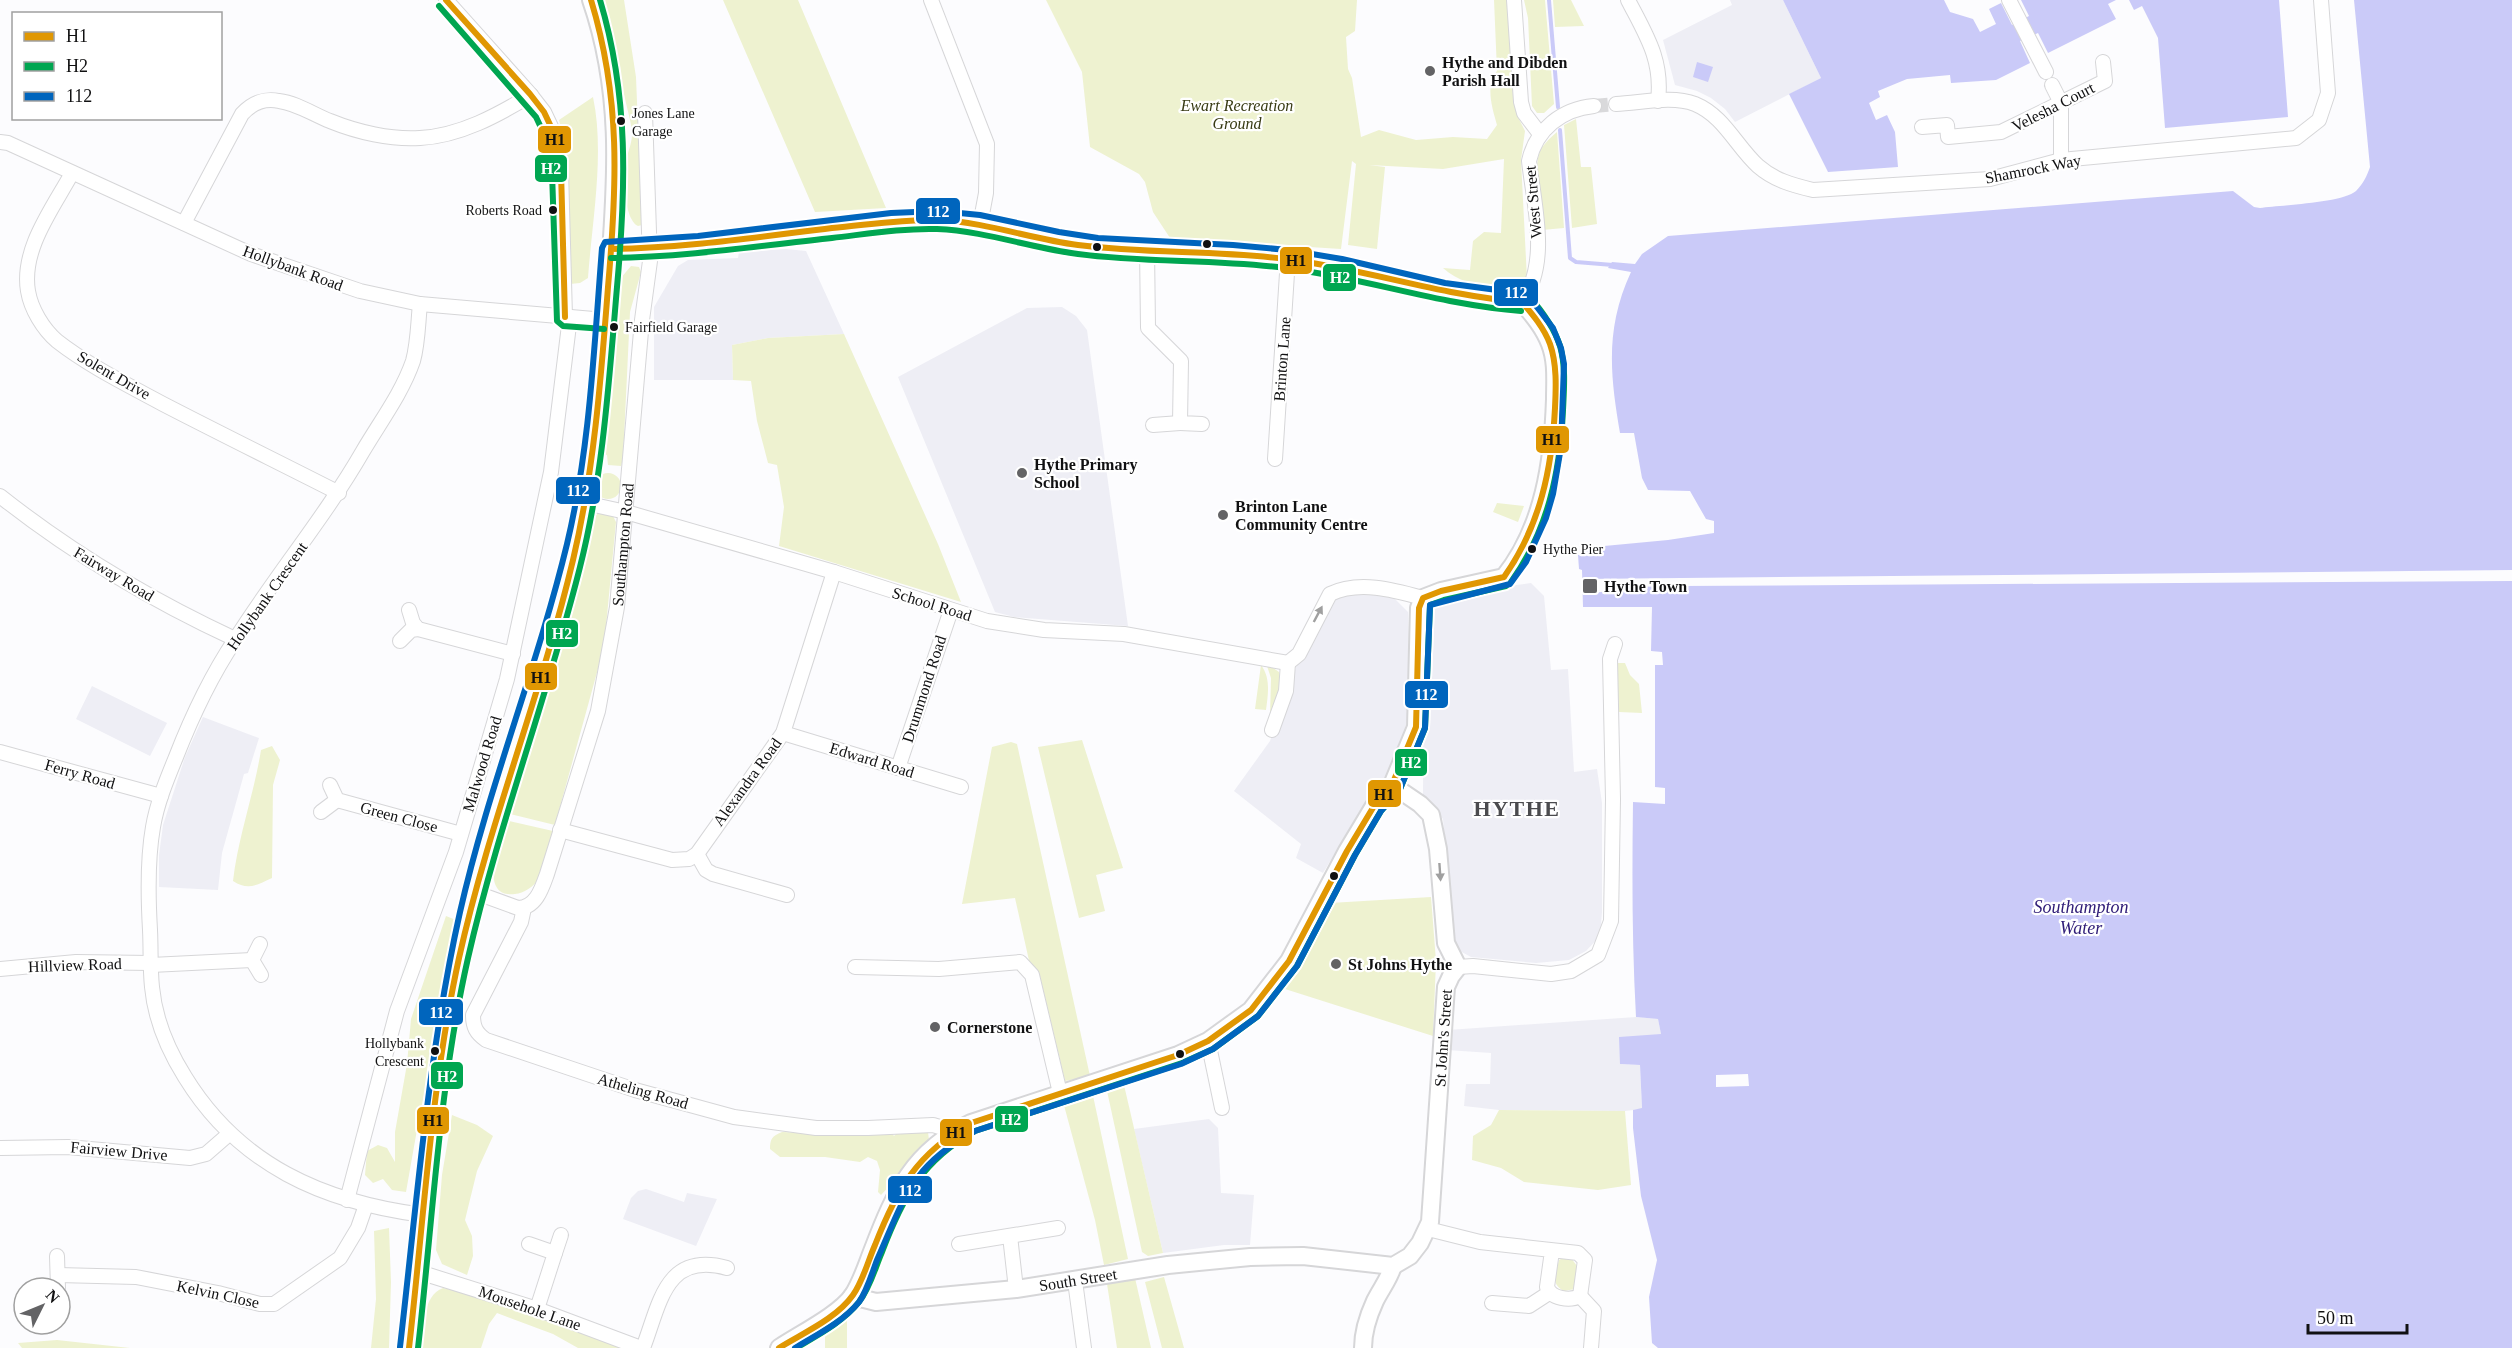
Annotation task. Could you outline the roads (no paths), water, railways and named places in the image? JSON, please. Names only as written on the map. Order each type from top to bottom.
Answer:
[{"type":"street","name":"Malwood Road","points":[[347,1200],[397,1011],[461,834],[513,654],[551,472],[567,317],[561,171],[550,124],[531,95],[446,0]]},
{"type":"street","points":[[409,1348],[419,1272],[432,1123],[458,963],[474,892],[545,660],[585,503],[605,320],[615,187],[614,99],[606,53],[591,0]]},
{"type":"street","points":[[931,0],[987,144],[986,193],[980,225]]},
{"type":"street","points":[[1514,0],[1521,102],[1524,113],[1540,134],[1573,109],[1594,106]]},
{"type":"street","points":[[1628,0],[1655,54],[1658,67],[1658,101]]},
{"type":"street","points":[[2009,0],[2046,72]]},
{"type":"street","name":"Shamrock Way","points":[[1616,104],[1675,100],[1696,105],[1715,116],[1757,165],[1775,178],[1792,186],[1813,190],[1990,179],[2061,160],[2296,138],[2319,120],[2328,93],[2320,0]]},
{"type":"street","name":"Velesha Court","points":[[1922,127],[1947,125],[1948,137],[2001,132],[2105,81],[2103,62]]},
{"type":"street","points":[[2052,85],[2061,103],[2061,160]]},
{"type":"street","points":[[184,223],[242,114],[257,102],[280,101],[358,130],[397,138],[420,138],[442,135],[489,119],[531,95]]},
{"type":"street","name":"Southampton Road","points":[[524,908],[539,894],[598,711],[617,607],[650,250],[645,112]]},
{"type":"street","name":"West Street","points":[[1522,302],[1531,289],[1538,264],[1529,161],[1532,146],[1540,134]]},
{"type":"street","name":"Hollybank Road","points":[[0,142],[8,143],[251,254],[319,279],[420,304],[605,320]]},
{"type":"street","name":"Solent Drive","points":[[72,173],[36,238],[27,270],[27,291],[34,310],[45,328],[56,340],[126,384],[339,493]]},
{"type":"street","points":[[611,249],[650,250],[895,221],[937,220],[980,225],[1095,247],[1246,253],[1288,258],[1464,295],[1522,302],[1539,322],[1556,364],[1553,446],[1548,483],[1523,548],[1504,577],[1441,591],[1423,598],[1392,589],[1366,587],[1338,590],[1330,594],[1299,654],[1288,663],[1286,691],[1272,730]]},
{"type":"street","points":[[1147,248],[1148,328],[1180,361],[1180,423]]},
{"type":"street","name":"Brinton Lane","points":[[1275,459],[1288,258]]},
{"type":"street","name":"Hollybank Crescent","points":[[420,304],[416,344],[408,372],[339,493],[235,639],[200,701],[161,796],[150,848],[148,905],[156,1010],[170,1049],[194,1091],[229,1134],[286,1176],[347,1200],[423,1215]]},
{"type":"street","points":[[1153,425],[1202,424]]},
{"type":"street","name":"Fairway Road","points":[[0,496],[84,558],[184,615],[235,639]]},
{"type":"street","name":"School Road","points":[[585,503],[626,512],[834,572],[951,610],[1010,626],[1124,634],[1288,663]]},
{"type":"street","name":"Alexandra Road","points":[[697,854],[783,733],[834,572]]},
{"type":"street","points":[[779,1348],[834,1312],[852,1296],[900,1185],[921,1157],[951,1134],[971,1123],[1178,1055],[1208,1041],[1251,1010],[1289,961],[1329,882],[1366,819],[1392,784],[1416,727],[1419,609],[1423,598]]},
{"type":"street","points":[[409,610],[413,623],[418,629]]},
{"type":"street","name":"Drummond Road","points":[[898,768],[951,610]]},
{"type":"street","points":[[400,640],[411,630],[418,629],[513,654]]},
{"type":"street","points":[[1458,967],[1473,966],[1551,974],[1571,971],[1598,955],[1611,921],[1613,799],[1610,659],[1615,645]]},
{"type":"street","name":"Edward Road","points":[[783,733],[961,787]]},
{"type":"street","name":"Ferry Road","points":[[0,752],[161,796]]},
{"type":"street","name":"St John's Street","points":[[1392,784],[1431,815],[1438,849],[1446,943],[1458,967],[1446,987],[1428,1229],[1410,1256],[1393,1266]]},
{"type":"street","points":[[321,812],[337,800],[330,785]]},
{"type":"street","name":"Green Close","points":[[337,800],[461,834]]},
{"type":"street","points":[[560,830],[672,860],[689,859],[697,854],[706,870],[713,874],[787,895]]},
{"type":"street","points":[[474,892],[524,908]]},
{"type":"street","name":"Atheling Road","points":[[524,908],[521,922],[473,1015],[473,1025],[477,1034],[486,1040],[635,1090],[734,1117],[816,1128],[933,1125],[951,1134]]},
{"type":"street","points":[[260,944],[252,960],[261,975]]},
{"type":"street","name":"Hillview Road","points":[[0,969],[76,962],[151,964],[252,960]]},
{"type":"street","points":[[855,967],[939,969],[1020,962],[1032,975],[1060,1093]]},
{"type":"street","points":[[1208,1041],[1222,1108]]},
{"type":"street","name":"Fairview Drive","points":[[0,1148],[68,1147],[190,1158],[206,1154],[229,1134]]},
{"type":"street","name":"Kelvin Close","points":[[72,1281],[136,1277],[261,1304],[274,1304],[340,1258],[358,1228],[366,1205]]},
{"type":"street","points":[[959,1244],[1058,1228]]},
{"type":"street","points":[[1428,1229],[1479,1242],[1578,1253],[1585,1260],[1580,1296]]},
{"type":"street","points":[[537,1309],[561,1235]]},
{"type":"street","points":[[1010,1236],[1016,1288]]},
{"type":"street","points":[[529,1244],[555,1253]]},
{"type":"street","points":[[1552,1251],[1547,1287],[1549,1293],[1553,1296],[1576,1298],[1580,1296]]},
{"type":"street","name":"Kelvin Close","points":[[57,1256],[58,1276]]},
{"type":"street","name":"South Street","points":[[852,1296],[876,1302],[1075,1281],[1168,1265],[1250,1257],[1303,1256],[1393,1266]]},
{"type":"street","points":[[642,1348],[667,1284],[674,1275],[692,1264],[706,1263],[726,1268]]},
{"type":"street","points":[[1363,1348],[1375,1302],[1393,1266]]},
{"type":"street","name":"Mousehole Lane","points":[[419,1272],[537,1309],[642,1348]]},
{"type":"street","points":[[1075,1281],[1084,1348]]},
{"type":"street","points":[[1492,1303],[1529,1306],[1549,1293]]},
{"type":"street","points":[[1580,1296],[1594,1311],[1591,1348]]},
{"type":"water","points":[[1783,0],[1944,0],[1950,12],[1973,19],[1980,32],[1996,24],[1989,9],[2001,3],[2012,25],[2029,16],[2021,0],[2116,0],[2108,4],[2116,19],[2048,53],[2038,33],[2020,41],[2030,63],[1996,80],[1951,83],[1950,75],[1907,79],[1878,91],[1880,97],[1869,103],[1876,120],[1887,115],[1895,132],[1898,167],[1828,172],[1789,94],[1821,78]]},
{"type":"water","points":[[2129,0],[2279,0],[2288,117],[2165,128],[2158,38],[2142,6],[2134,10]]},
{"type":"water","name":"Southampton Water","points":[[2354,0],[2512,0],[2512,1348],[1658,1348],[1652,1343],[1649,1297],[1657,1260],[1641,1196],[1633,1128],[1633,1110],[1642,1108],[1640,1065],[1620,1064],[1619,1037],[1661,1034],[1658,1019],[1636,1017],[1632,856],[1633,802],[1665,804],[1665,788],[1655,787],[1655,665],[1663,665],[1662,652],[1651,651],[1652,607],[1583,607],[1582,570],[1579,569],[1578,555],[1583,554],[1583,548],[1714,533],[1714,521],[1706,519],[1690,491],[1648,490],[1642,478],[1634,433],[1620,433],[1612,371],[1613,332],[1631,272],[1608,268],[1612,262],[1635,264],[1642,254],[1668,236],[2233,191],[2254,207],[2260,208],[2325,201],[2349,195],[2361,186],[2370,167]]},
{"type":"water","points":[[1697,62],[1713,67],[1708,82],[1693,77]]},
{"type":"waterway","points":[[1549,0],[1558,107]]},
{"type":"waterway","points":[[1560,130],[1570,258],[1576,262],[1613,265]]},
{"type":"tunnel","points":[[1594,106],[1616,104]]},
{"type":"place","name":"Hythe and Dibden Parish Hall","points":[[1430,71]]},
{"type":"place","name":"Jones Lane Garage","points":[[621,121]]},
{"type":"place","name":"Roberts Road","points":[[553,210]]},
{"type":"place","name":"Fairfield Garage","points":[[614,327]]},
{"type":"place","name":"Hythe Primary School","points":[[1022,473]]},
{"type":"place","name":"Brinton Lane Community Centre","points":[[1223,515]]},
{"type":"place","name":"Hythe Pier","points":[[1532,549]]},
{"type":"place","name":"Hythe Town","points":[[1590,586]]},
{"type":"place","name":"St Johns Hythe","points":[[1336,964]]},
{"type":"place","name":"Cornerstone","points":[[935,1027]]},
{"type":"place","name":"Hollybank Crescent","points":[[435,1051]]},
{"type":"district","name":"HYTHE","points":[[1517,808]]},
{"type":"park label","name":"Ewart Recreation Ground","points":[[1237,114]]}]
